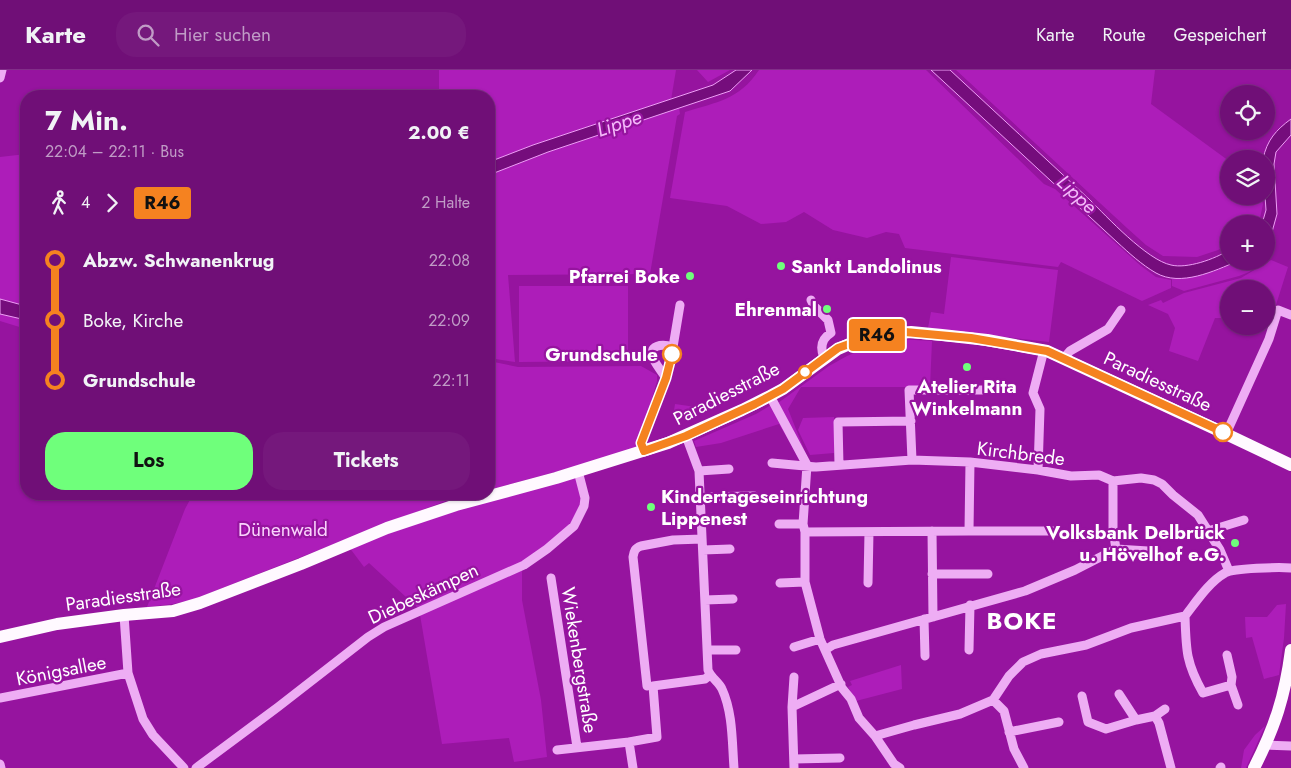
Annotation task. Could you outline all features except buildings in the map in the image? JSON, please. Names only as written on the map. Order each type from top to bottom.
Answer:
[{"type":"main road","name":"Paradiesstraße","points":[[495,494],[644,451],[686,436],[783,389],[838,348],[861,339],[905,332],[971,338],[1044,350],[1291,465]]},
{"type":"main road","name":"Paradiesstraße","points":[[0,638],[57,624],[173,611],[200,603],[301,564],[387,528],[474,500]]},
{"type":"main road","points":[[1254,768],[1266,745],[1288,686],[1291,650]]},
{"type":"street","points":[[0,78],[2,70]]},
{"type":"street","points":[[811,300],[830,324],[831,333],[824,340],[821,350],[824,358]]},
{"type":"street","points":[[644,451],[641,443],[666,378],[674,347],[680,305]]},
{"type":"street","name":"Paradiesstraße","points":[[1064,358],[1070,351],[1108,329],[1121,310]]},
{"type":"street","points":[[1226,434],[1269,339],[1278,310],[1291,315]]},
{"type":"street","points":[[666,378],[654,360],[654,350],[660,344],[674,347]]},
{"type":"street","points":[[1038,470],[1040,409],[1033,393],[1044,350]]},
{"type":"street","points":[[912,460],[909,390],[986,390]]},
{"type":"street","points":[[770,396],[807,466],[804,528],[805,582],[820,639],[840,684],[851,699],[859,718],[876,736],[894,764],[900,768]]},
{"type":"street","points":[[839,465],[838,422],[911,421]]},
{"type":"street","points":[[686,436],[699,471],[708,670],[722,688],[729,709],[734,768]]},
{"type":"street","name":"Kirchbrede","points":[[772,463],[816,467],[912,460],[970,462],[1072,476],[1099,475],[1113,480],[1141,478],[1162,484],[1198,515],[1220,550],[1229,571]]},
{"type":"street","points":[[969,531],[970,462]]},
{"type":"street","points":[[699,471],[729,469]]},
{"type":"street","name":"Diebeskämpen","points":[[196,768],[278,708],[368,637],[384,627],[524,565],[547,549],[574,526],[584,506],[585,498],[578,471]]},
{"type":"street","points":[[1113,480],[1113,530],[1116,549]]},
{"type":"street","points":[[700,497],[754,496]]},
{"type":"street","points":[[1208,531],[1244,520]]},
{"type":"street","points":[[779,524],[804,528],[869,532],[1056,531]]},
{"type":"street","points":[[925,656],[932,574],[932,531]]},
{"type":"street","points":[[868,583],[869,532]]},
{"type":"street","points":[[702,539],[673,540],[637,547],[633,557],[646,686],[705,679],[710,675]]},
{"type":"street","points":[[703,550],[730,548]]},
{"type":"street","points":[[825,650],[833,645],[1040,586],[1116,549],[1148,551]]},
{"type":"street","points":[[1231,685],[1203,693],[1193,674],[1186,654],[1185,616],[1203,592],[1229,571],[1291,568]]},
{"type":"street","points":[[932,574],[988,574]]},
{"type":"street","name":"Wiekenbergstraße","points":[[551,578],[577,748]]},
{"type":"street","points":[[780,583],[805,582]]},
{"type":"street","points":[[705,600],[733,599]]},
{"type":"street","points":[[969,650],[970,606]]},
{"type":"street","points":[[124,615],[128,673],[144,719],[154,735],[184,768]]},
{"type":"street","points":[[876,736],[914,724],[960,714],[992,700],[1009,676],[1023,662],[1041,654],[1086,645],[1131,628],[1185,616]]},
{"type":"street","points":[[794,647],[820,639]]},
{"type":"street","points":[[707,650],[736,650]]},
{"type":"street","points":[[1227,655],[1232,677],[1231,685],[1238,705]]},
{"type":"street","name":"Königsallee","points":[[0,698],[128,673]]},
{"type":"street","points":[[794,677],[792,707],[794,763],[840,758]]},
{"type":"street","points":[[792,707],[840,684]]},
{"type":"street","name":"Wiekenbergstraße","points":[[557,750],[657,737],[646,686]]},
{"type":"street","points":[[1119,694],[1136,720]]},
{"type":"street","points":[[1082,696],[1088,722],[1106,729],[1155,716],[1165,709]]},
{"type":"street","points":[[992,700],[1004,711],[1014,749],[1024,768]]},
{"type":"street","points":[[1155,716],[1159,723],[1171,768]]},
{"type":"street","points":[[1010,732],[1059,722]]},
{"type":"street","points":[[629,742],[633,768]]},
{"type":"street","points":[[1266,745],[1291,746]]},
{"type":"street","points":[[0,764],[1,768]]},
{"type":"green space","points":[[439,70],[676,70],[671,100],[533,145],[495,160],[495,90],[439,90]]},
{"type":"green space","points":[[697,70],[730,70],[708,82]]},
{"type":"green space","points":[[759,70],[926,70],[1044,184],[1055,189],[1141,266],[1156,277],[1171,280],[1171,288],[1142,301],[1061,262],[1058,267],[905,248],[899,234],[886,232],[867,238],[833,230],[804,212],[786,222],[761,224],[727,206],[670,198],[685,112],[735,94],[744,88]]},
{"type":"green space","points":[[956,70],[1155,70],[1151,104],[1220,154],[1220,205],[1263,205],[1261,215],[1220,215],[1220,249],[1197,257],[1163,256],[1146,245]]},
{"type":"green space","points":[[679,108],[680,114],[677,116],[650,274],[508,275],[515,362],[495,359],[495,173],[548,152]]},
{"type":"green space","points":[[20,155],[20,304],[0,299],[0,157]]},
{"type":"green space","points":[[951,257],[1058,270],[1049,342],[928,328],[931,312],[944,314]]},
{"type":"green space","points":[[1275,262],[1288,267],[1275,308],[1275,280],[1233,280],[1254,270],[1275,270]]},
{"type":"green space","points":[[1220,269],[1252,270],[1239,276],[1184,291],[1172,286],[1172,279]]},
{"type":"green space","points":[[1220,284],[1220,318],[1215,318],[1198,361],[1169,351],[1175,328],[1168,314],[1148,305],[1161,300],[1163,303],[1184,293]]},
{"type":"green space","points":[[519,286],[628,286],[628,361],[519,362]]},
{"type":"green space","points":[[0,314],[20,319],[20,327],[0,321]]},
{"type":"green space","points":[[898,339],[932,341],[930,387],[801,387],[788,409],[807,457],[798,457],[779,424],[721,443],[696,447],[694,441],[756,414],[771,405],[779,422],[781,413],[778,403],[829,366],[868,347]]},
{"type":"green space","points":[[495,362],[518,367],[641,366],[657,375],[657,381],[639,444],[640,449],[495,488]]},
{"type":"green space","points":[[675,404],[696,407],[694,420],[673,417]]},
{"type":"green space","points":[[834,417],[834,453],[810,455],[798,430],[803,418]]},
{"type":"green space","points":[[577,475],[582,506],[572,524],[522,569],[522,600],[541,700],[547,757],[514,762],[509,738],[442,744],[419,609],[369,563],[364,567],[349,547],[386,531]]},
{"type":"green space","name":"Dünenwald","points":[[190,500],[448,500],[192,600],[147,607]]},
{"type":"green space","points":[[1286,604],[1279,675],[1264,679],[1252,637],[1246,638],[1245,617],[1267,617],[1277,605]]},
{"type":"green space","points":[[901,665],[902,689],[856,701],[848,687],[852,685],[850,681]]},
{"type":"green space","points":[[1265,726],[1246,768],[1241,768],[1244,750],[1255,735]]},
{"type":"water","name":"Lippe","points":[[736,70],[752,70],[730,91],[548,152],[495,173],[495,160],[533,145],[713,85]]},
{"type":"water","name":"Lippe","points":[[931,70],[950,70],[1139,247],[1161,261],[1178,266],[1209,260],[1220,255],[1220,268],[1187,278],[1166,277],[1151,270],[1122,246]]},
{"type":"water","points":[[1291,119],[1291,135],[1276,152],[1275,158],[1275,150],[1266,150],[1271,140],[1275,140],[1275,134]]},
{"type":"water","points":[[1275,181],[1277,214],[1275,221],[1275,215],[1265,215],[1266,205],[1275,205]]},
{"type":"water","points":[[0,299],[20,304],[20,319],[0,314]]},
{"type":"bus line","name":"R46","points":[[672,354],[666,378],[641,443],[644,451],[686,436],[755,404],[783,389],[838,348],[869,337],[905,332],[971,338],[1047,351],[1223,432]]},
{"type":"place","name":"Sankt Landolinus","points":[[781,266]]},
{"type":"place","name":"Pfarrei Boke","points":[[690,276]]},
{"type":"place","name":"Ehrenmal","points":[[827,309]]},
{"type":"place","name":"Grundschule","points":[[672,354]]},
{"type":"place","name":"Atelier Rita Winkelmann","points":[[967,367]]},
{"type":"place","name":"Kindertageseinrichtung Lippenest","points":[[651,507]]},
{"type":"place","name":"Volksbank Delbrück u. Hövelhof e.G.","points":[[1235,543]]},
{"type":"district","name":"BOKE","points":[[1022,621]]}]
